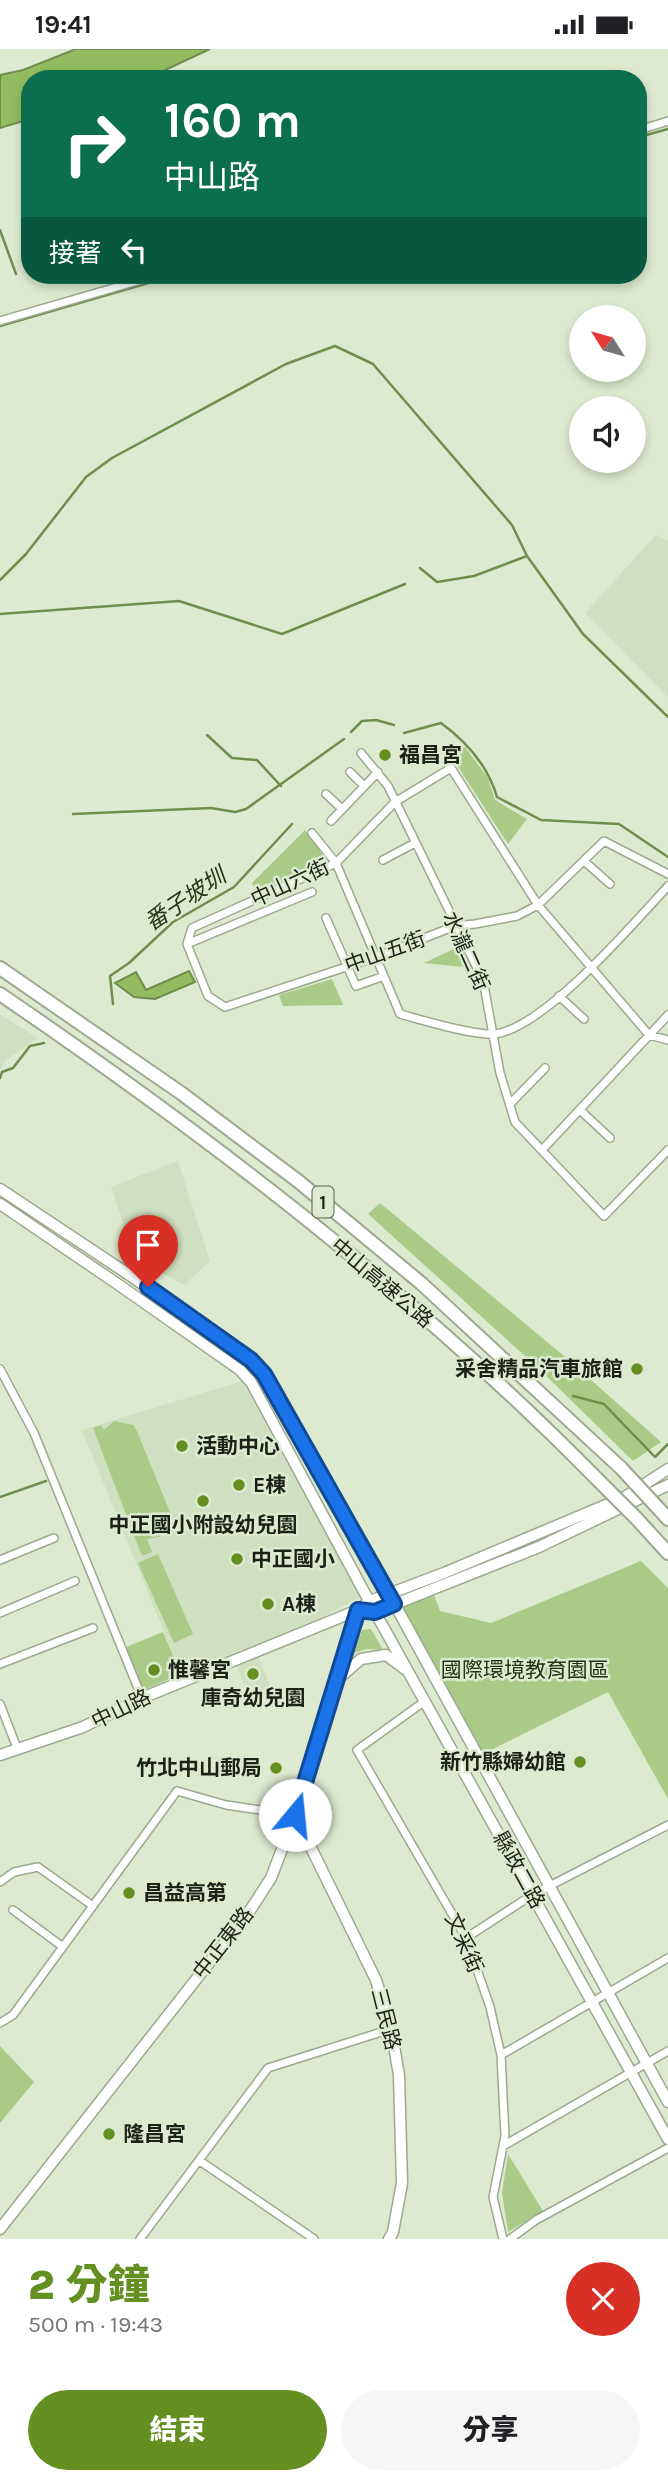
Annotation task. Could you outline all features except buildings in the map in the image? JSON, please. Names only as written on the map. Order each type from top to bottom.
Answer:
[{"type":"highway","name":"中山高速公路","points":[[0,968],[181,1093],[298,1181],[422,1284],[621,1468],[668,1519]]},
{"type":"highway","name":"中山高速公路","points":[[0,994],[211,1145],[318,1228],[531,1412],[668,1553]]},
{"type":"street","points":[[647,128],[668,121]]},
{"type":"street","points":[[0,321],[127,284]]},
{"type":"street","name":"水瀧二街","points":[[360,753],[388,786],[483,980],[500,1073],[515,1122],[604,1216],[668,1150]]},
{"type":"street","name":"中山六街","points":[[187,944],[192,928],[336,863],[395,802],[451,768],[538,905]]},
{"type":"street","points":[[350,772],[364,786]]},
{"type":"street","points":[[331,821],[378,772]]},
{"type":"street","points":[[326,794],[342,809]]},
{"type":"street","points":[[312,833],[336,863],[400,1014],[492,1035],[521,1025],[559,996],[592,968],[668,886]]},
{"type":"street","name":"中山五街","points":[[187,944],[208,996],[225,1007],[376,957],[455,926],[517,916],[538,905],[604,841],[668,874]]},
{"type":"street","points":[[383,860],[415,843]]},
{"type":"street","points":[[584,860],[610,884]]},
{"type":"street","points":[[187,944],[312,892]]},
{"type":"street","points":[[538,905],[649,1035],[668,1040]]},
{"type":"street","points":[[326,918],[356,986],[384,976]]},
{"type":"street","points":[[559,996],[584,1020]]},
{"type":"street","points":[[542,1150],[668,1015]]},
{"type":"street","points":[[510,1104],[545,1068]]},
{"type":"street","points":[[580,1110],[610,1139]]},
{"type":"street","name":"縣政二路","points":[[0,1189],[251,1360],[264,1374],[668,2102]]},
{"type":"street","name":"縣政二路","points":[[0,1204],[240,1370],[261,1399],[375,1612],[668,2139]]},
{"type":"street","points":[[0,1369],[34,1433],[142,1698]]},
{"type":"street","name":"中山路","points":[[358,1610],[375,1612],[391,1599],[444,1573],[666,1477]]},
{"type":"street","points":[[0,1560],[54,1538]]},
{"type":"street","points":[[0,1613],[75,1581]]},
{"type":"street","name":"中山路","points":[[0,1755],[83,1727],[142,1698],[358,1610],[370,1601],[391,1599]]},
{"type":"street","name":"中正東路","points":[[0,2229],[249,1912],[271,1878],[295,1815],[358,1610]]},
{"type":"street","points":[[0,1664],[93,1628]]},
{"type":"street","points":[[337,1679],[361,1659],[386,1655],[410,1673]]},
{"type":"street","name":"文采街","points":[[425,1701],[357,1750],[466,1938],[490,2007],[501,2055],[503,2146],[493,2197],[503,2239]]},
{"type":"street","points":[[0,1704],[17,1748]]},
{"type":"street","points":[[0,2023],[13,2015],[177,1791],[226,1805],[295,1815]]},
{"type":"street","name":"三民路","points":[[295,1815],[376,1980],[391,2029],[399,2075],[402,2183],[393,2232],[389,2239]]},
{"type":"street","points":[[466,1938],[533,1895],[668,1825]]},
{"type":"street","points":[[0,1882],[14,1872],[38,1867],[93,1906]]},
{"type":"street","points":[[13,1910],[63,1947]]},
{"type":"street","points":[[501,2055],[668,1958]]},
{"type":"street","points":[[140,2239],[268,2068],[391,2029]]},
{"type":"street","points":[[503,2146],[668,2052]]},
{"type":"street","points":[[510,2239],[536,2220],[668,2148]]},
{"type":"street","points":[[200,2161],[314,2239]]},
{"type":"shaded area","points":[[76,49],[210,49],[165,70],[23,70]]},
{"type":"shaded area","points":[[21,70],[21,122],[0,128],[0,75]]},
{"type":"shaded area","points":[[656,535],[668,540],[668,697],[585,613]]},
{"type":"shaded area","points":[[189,971],[195,982],[155,999],[134,997],[115,983],[136,972],[146,990]]},
{"type":"shaded area","points":[[0,1014],[38,1038],[6,1060],[0,1069]]},
{"type":"shaded area","points":[[178,1161],[210,1261],[184,1285],[133,1252],[111,1187]]},
{"type":"shaded area","name":"中正國小","points":[[242,1381],[361,1597],[322,1617],[181,1674],[82,1430]]},
{"type":"shaded area","name":"庫奇幼兒園","points":[[257,1653],[270,1685],[249,1695],[235,1663]]},
{"type":"green space","points":[[465,747],[488,778],[495,800],[527,819],[508,844],[451,756]]},
{"type":"green space","points":[[305,830],[328,862],[256,894],[252,883]]},
{"type":"green space","points":[[462,945],[474,968],[424,963]]},
{"type":"green space","points":[[332,979],[343,1005],[283,1006],[279,995]]},
{"type":"green space","points":[[380,1203],[564,1356],[661,1442],[633,1461],[536,1366],[368,1214]]},
{"type":"green space","points":[[114,1421],[133,1425],[137,1431],[173,1520],[159,1537],[147,1539],[152,1552],[142,1556],[93,1428],[101,1425],[104,1430]]},
{"type":"green space","points":[[158,1554],[193,1634],[174,1643],[138,1563]]},
{"type":"green space","name":"國際環境教育園區","points":[[641,1561],[668,1588],[668,1799],[608,1692],[483,1754],[401,1605],[433,1592],[440,1611],[491,1623]]},
{"type":"green space","points":[[371,1629],[383,1650],[366,1649],[354,1653],[362,1630]]},
{"type":"green space","points":[[163,1632],[181,1674],[141,1691],[124,1648]]},
{"type":"green space","points":[[0,2046],[34,2082],[0,2123]]},
{"type":"green space","points":[[508,2154],[543,2211],[508,2232],[502,2193]]},
{"type":"waterway","points":[[647,135],[668,129]]},
{"type":"waterway","points":[[0,230],[16,274]]},
{"type":"waterway","points":[[0,326],[145,284]]},
{"type":"waterway","points":[[0,580],[26,554],[86,477],[112,458],[286,364],[335,346],[373,364],[512,525],[527,556],[583,634],[668,717]]},
{"type":"waterway","points":[[420,568],[437,582],[474,576],[527,556]]},
{"type":"waterway","points":[[0,614],[179,601],[282,634],[405,584]]},
{"type":"waterway","points":[[351,732],[362,721],[376,720],[394,725]]},
{"type":"waterway","name":"番子坡圳","points":[[404,733],[441,723],[475,755],[488,775],[497,797],[541,820],[619,824],[668,857]]},
{"type":"waterway","points":[[207,735],[232,758],[257,760],[281,786]]},
{"type":"waterway","points":[[73,814],[211,808],[235,812],[246,809],[344,739]]},
{"type":"waterway","name":"番子坡圳","points":[[113,1004],[110,976],[129,963],[173,922],[234,887],[292,824]]},
{"type":"waterway","name":"番子坡圳","points":[[0,1078],[2,1072],[13,1068],[30,1046],[44,1043]]},
{"type":"waterway","points":[[573,1396],[604,1404],[655,1457],[668,1444]]},
{"type":"waterway","points":[[0,1497],[46,1481]]},
{"type":"place","name":"福昌宮","points":[[385,755]]},
{"type":"place","name":"采舍精品汽車旅館","points":[[637,1369]]},
{"type":"place","name":"活動中心","points":[[182,1446]]},
{"type":"place","name":"E棟","points":[[239,1485]]},
{"type":"place","name":"中正國小附設幼兒園","points":[[203,1501]]},
{"type":"place","name":"中正國小","points":[[237,1559]]},
{"type":"place","name":"A棟","points":[[268,1604]]},
{"type":"place","name":"惟馨宮","points":[[154,1670]]},
{"type":"place","name":"庫奇幼兒園","points":[[253,1674]]},
{"type":"place","name":"新竹縣婦幼館","points":[[580,1762]]},
{"type":"place","name":"竹北中山郵局","points":[[276,1768]]},
{"type":"place","name":"昌益高第","points":[[129,1893]]},
{"type":"place","name":"隆昌宮","points":[[109,2134]]},
{"type":"route","points":[[148,1287],[251,1360],[264,1374],[394,1604],[375,1612],[358,1610],[295,1815]]}]
